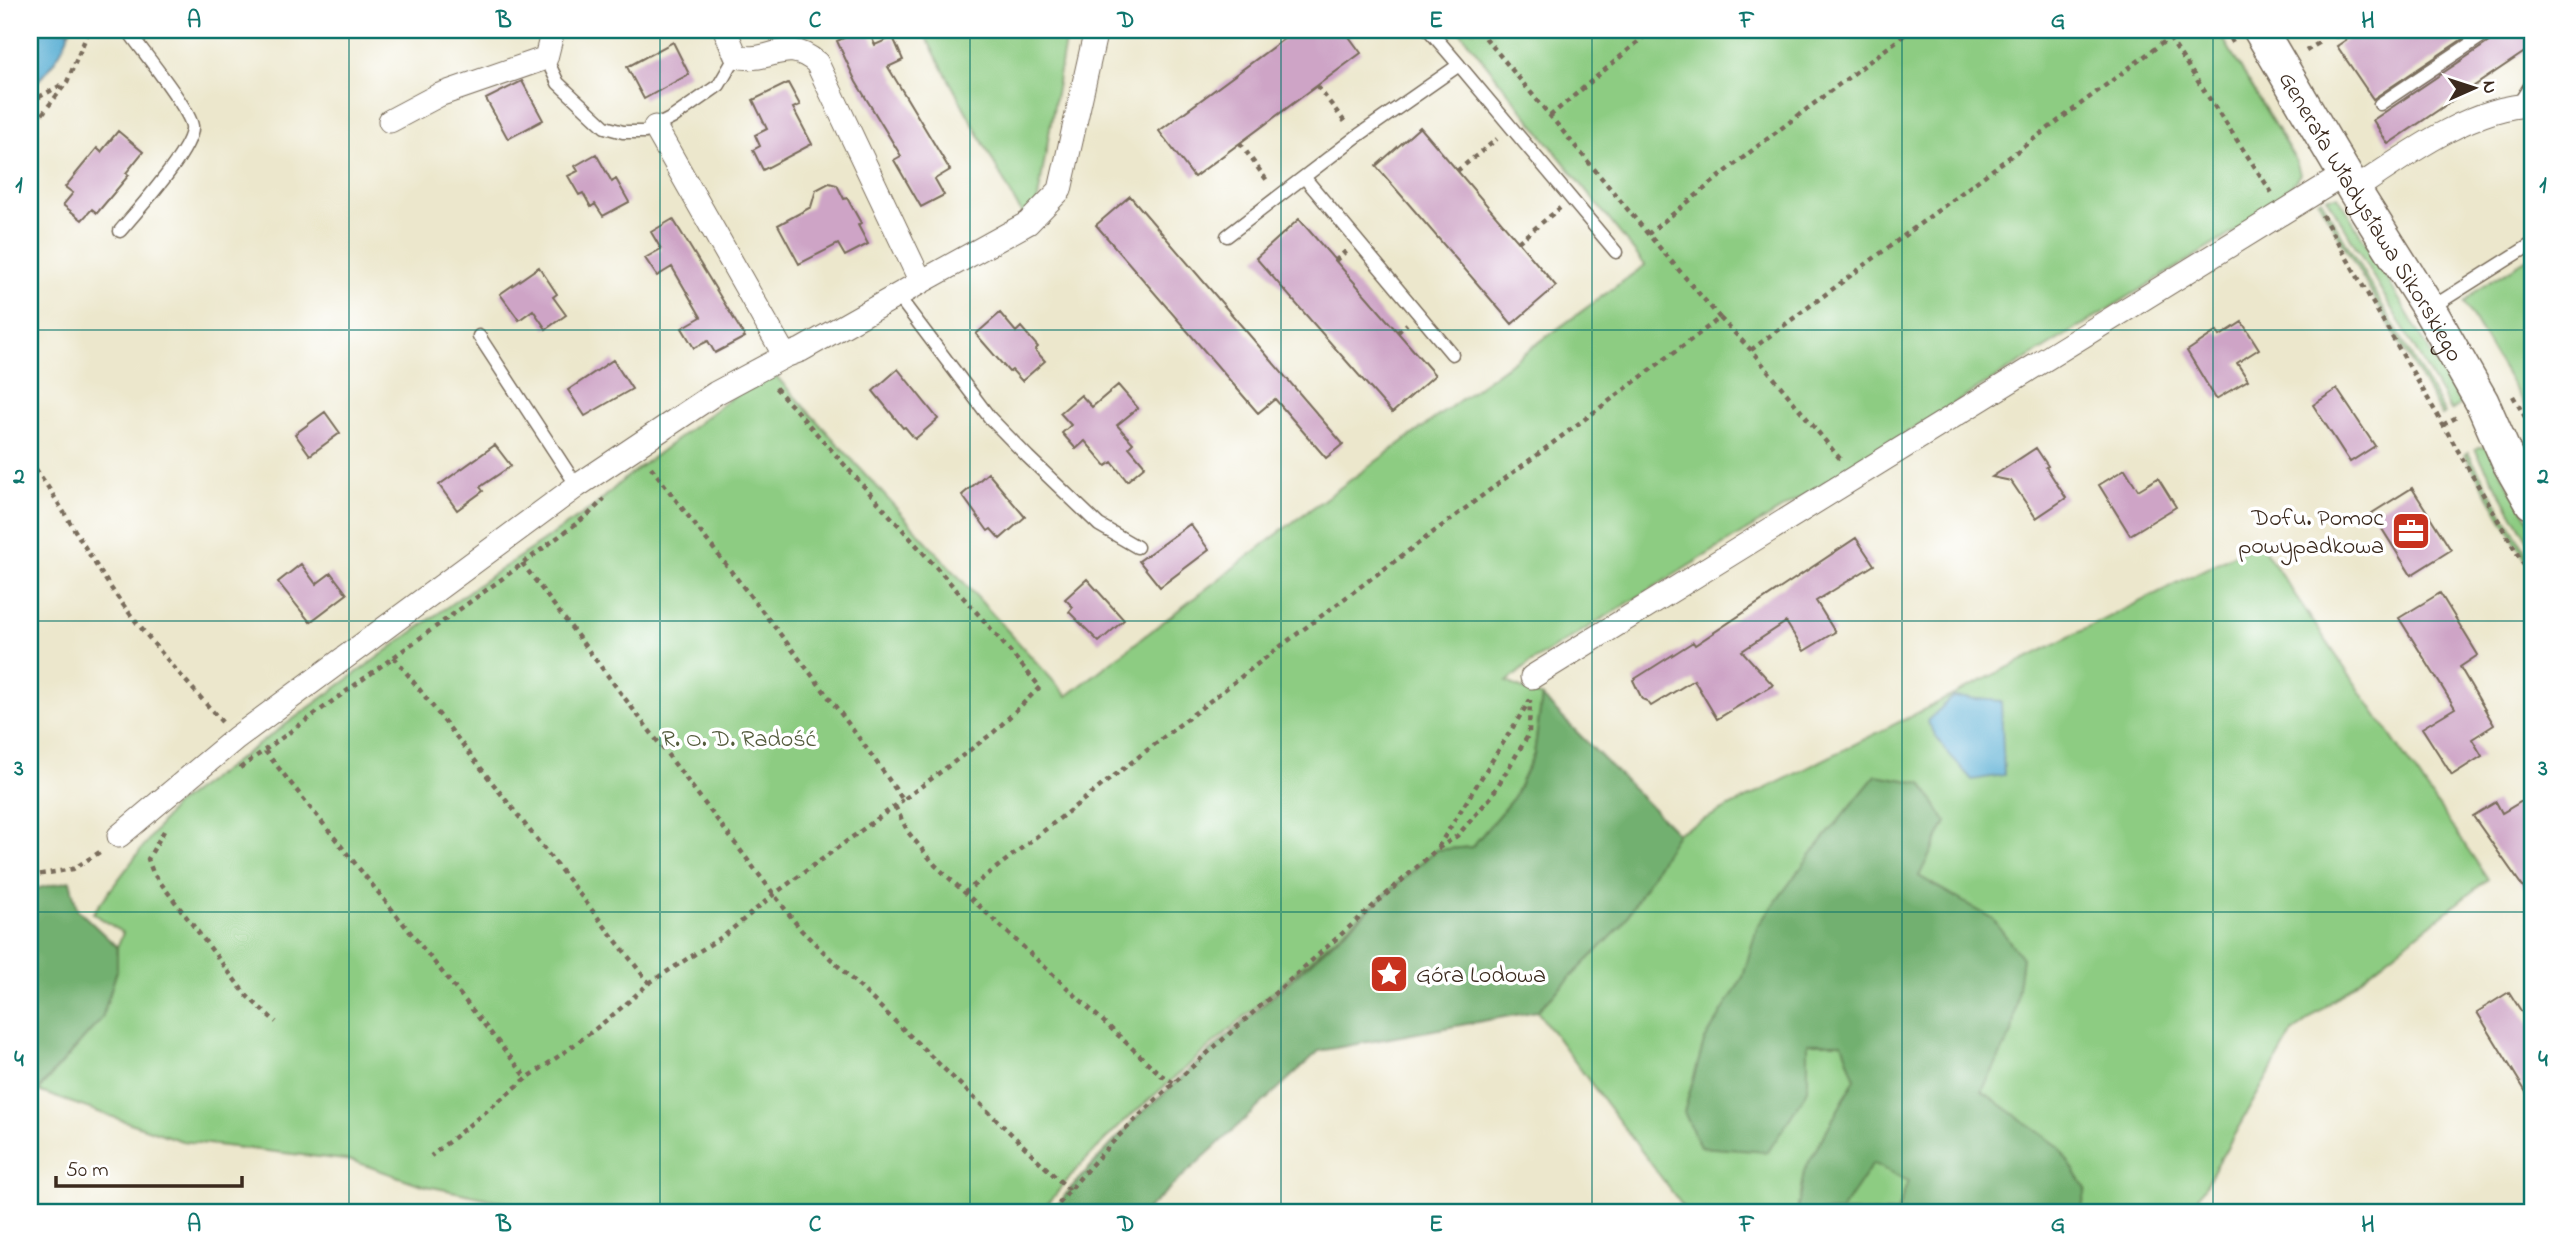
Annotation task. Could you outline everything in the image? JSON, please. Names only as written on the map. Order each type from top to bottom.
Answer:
[{"type":"main road","name":"Generała Władysława Sikorskiego","points":[[2260,30],[2429,309],[2482,402],[2524,466],[2532,503]]},
{"type":"street","points":[[390,121],[439,95],[546,58],[553,30]]},
{"type":"street","points":[[724,30],[736,55],[748,59],[793,49],[807,54],[817,63],[921,282]]},
{"type":"street","points":[[119,836],[236,737],[577,486],[716,393],[785,356],[801,351],[1028,223],[1060,190],[1097,30]]},
{"type":"street","points":[[1531,688],[2350,182],[2461,124],[2493,111],[2525,105]]},
{"type":"street","points":[[655,127],[785,356]]},
{"type":"lane","points":[[120,231],[165,177],[190,139],[192,125],[177,98],[132,36],[131,30]]},
{"type":"lane","points":[[1429,30],[1616,252]]},
{"type":"lane","points":[[2380,104],[2491,30]]},
{"type":"lane","points":[[546,58],[558,83],[605,127],[623,132],[645,132],[699,101],[719,85],[736,55]]},
{"type":"lane","points":[[1227,236],[1356,137],[1459,65]]},
{"type":"lane","points":[[2525,105],[2532,83]]},
{"type":"lane","points":[[1304,177],[1452,354]]},
{"type":"lane","points":[[2429,309],[2532,244]]},
{"type":"lane","points":[[898,296],[990,418],[1099,525],[1137,547]]},
{"type":"lane","points":[[479,335],[577,486]]},
{"type":"path","points":[[30,130],[67,82],[89,30]]},
{"type":"path","points":[[1479,30],[1648,234],[1751,350],[1845,466]]},
{"type":"path","points":[[1550,116],[1652,30]]},
{"type":"path","points":[[1648,234],[1910,30]]},
{"type":"path","points":[[2164,30],[2275,198]]},
{"type":"path","points":[[1751,350],[2169,37]]},
{"type":"path","points":[[30,102],[67,82]]},
{"type":"path","points":[[1317,86],[1356,137]]},
{"type":"path","points":[[1457,171],[1511,127]]},
{"type":"path","points":[[1240,143],[1278,197]]},
{"type":"path","points":[[1518,242],[1571,199]]},
{"type":"path","points":[[2318,207],[2532,579]]},
{"type":"path","points":[[964,893],[1269,655],[1681,344],[1720,318]]},
{"type":"path","points":[[430,1156],[527,1078],[623,1009],[649,984],[726,935],[773,895],[995,732],[1040,687],[771,383]]},
{"type":"path","points":[[641,473],[662,459]]},
{"type":"path","points":[[30,461],[122,604],[236,737]]},
{"type":"path","points":[[651,467],[903,800]]},
{"type":"path","points":[[232,774],[589,514],[612,494]]},
{"type":"path","points":[[522,563],[800,930],[1069,1189]]},
{"type":"path","points":[[394,657],[649,984]]},
{"type":"path","points":[[1436,850],[1531,688]]},
{"type":"path","points":[[1053,1212],[1069,1189],[1135,1119],[1436,850],[1457,836],[1491,797],[1529,734],[1531,688]]},
{"type":"path","points":[[265,751],[527,1078]]},
{"type":"path","points":[[895,806],[908,832],[935,865],[1161,1075],[1174,1083]]},
{"type":"path","points":[[171,821],[148,859],[153,873],[247,996],[276,1022]]},
{"type":"path","points":[[30,876],[73,869],[107,848],[119,836]]},
{"type":"green space","points":[[922,30],[1067,30],[1032,233]]},
{"type":"green space","name":"R. O. D. Radość","points":[[1459,30],[2218,30],[2296,161],[2300,174],[2283,192],[2288,199],[1530,663],[1507,682],[1542,697],[1534,754],[1514,797],[1472,847],[1436,850],[1119,1126],[1075,1171],[1041,1212],[529,1212],[529,1207],[422,1185],[353,1161],[182,1141],[38,1091],[102,1018],[117,970],[117,947],[123,933],[93,913],[174,806],[473,588],[596,505],[623,480],[756,379],[777,377],[1067,696],[1289,525],[1645,265]]},
{"type":"green space","points":[[2338,196],[2461,404],[2451,411],[2327,197]]},
{"type":"green space","points":[[2321,199],[2445,414],[2442,416],[2318,200]]},
{"type":"green space","points":[[2532,256],[2532,418],[2464,303],[2477,290]]},
{"type":"green space","points":[[2486,447],[2532,525],[2532,548],[2475,449]]},
{"type":"green space","points":[[2468,453],[2532,563],[2532,571],[2465,455]]},
{"type":"green space","points":[[2259,542],[2488,879],[2293,1032],[2190,1212],[1687,1212],[1537,1011],[1621,927],[1677,833]]},
{"type":"green space","points":[[1542,697],[1677,833],[1621,927],[1537,1011],[1319,1051],[1144,1212],[1053,1212],[1069,1190],[1135,1119],[1436,850],[1472,847],[1514,797],[1534,754]]},
{"type":"green space","points":[[1876,775],[1922,783],[1946,822],[1919,876],[1993,919],[2022,958],[2012,1033],[1982,1091],[2058,1146],[2086,1189],[2081,1212],[1897,1212],[1908,1181],[1873,1163],[1840,1212],[1797,1212],[1804,1171],[1855,1079],[1842,1043],[1808,1043],[1808,1090],[1768,1152],[1700,1147],[1684,1112],[1704,1042],[1743,977],[1757,927],[1812,853]]},
{"type":"green space","points":[[70,881],[77,909],[117,947],[117,970],[102,1018],[30,1099],[30,890]]},
{"type":"water","points":[[30,30],[70,30],[54,62],[30,89]]},
{"type":"water","points":[[1953,697],[2001,701],[2004,775],[1972,780],[1942,746],[1927,721]]},
{"type":"building","points":[[861,30],[868,30],[875,45],[893,37],[903,60],[888,67],[950,170],[935,179],[944,195],[921,207],[894,160],[901,156],[856,82],[837,41]]},
{"type":"building","points":[[1296,30],[1344,30],[1361,53],[1194,177],[1159,131]]},
{"type":"building","points":[[2361,30],[2476,30],[2373,99],[2337,46]]},
{"type":"building","points":[[2500,30],[2532,30],[2532,47],[2388,144],[2373,120],[2496,37]]},
{"type":"building","points":[[673,42],[689,74],[644,99],[627,67]]},
{"type":"building","points":[[522,81],[543,120],[508,139],[486,99]]},
{"type":"building","points":[[788,83],[800,105],[793,108],[812,144],[763,170],[753,150],[760,146],[755,135],[767,129],[753,100]]},
{"type":"building","points":[[1420,127],[1556,286],[1512,324],[1376,166]]},
{"type":"building","points":[[118,131],[143,152],[126,173],[129,175],[97,213],[92,209],[82,220],[63,205],[73,193],[65,187],[97,148],[101,152]]},
{"type":"building","points":[[596,154],[612,182],[616,179],[629,202],[603,216],[595,204],[591,207],[583,193],[579,195],[568,176],[578,171],[575,166]]},
{"type":"building","points":[[829,183],[837,185],[844,199],[847,198],[861,223],[858,225],[868,244],[845,256],[838,244],[799,264],[778,225],[811,207],[816,190]]},
{"type":"building","points":[[1130,196],[1343,444],[1326,458],[1275,399],[1258,413],[1096,225]]},
{"type":"building","points":[[673,219],[745,337],[715,353],[708,341],[694,348],[682,328],[701,317],[672,267],[657,276],[645,258],[661,249],[651,232]]},
{"type":"building","points":[[1299,219],[1435,375],[1392,413],[1256,258]]},
{"type":"building","points":[[539,267],[557,294],[553,297],[566,315],[546,329],[533,310],[519,320],[500,294]]},
{"type":"building","points":[[1000,313],[1016,332],[1021,327],[1038,347],[1035,350],[1045,361],[1022,381],[1012,370],[1009,372],[976,334]]},
{"type":"building","points":[[2242,322],[2259,349],[2237,363],[2248,380],[2216,399],[2187,351],[2217,331],[2220,336]]},
{"type":"building","points":[[613,360],[632,389],[585,416],[568,390]]},
{"type":"building","points":[[898,369],[938,419],[915,439],[873,391]]},
{"type":"building","points":[[1118,385],[1138,408],[1117,425],[1133,443],[1129,447],[1145,466],[1127,481],[1112,462],[1106,466],[1085,441],[1076,449],[1062,433],[1071,425],[1060,413],[1081,395],[1092,407]]},
{"type":"building","points":[[2337,389],[2375,446],[2350,462],[2313,405]]},
{"type":"building","points":[[325,412],[340,433],[310,455],[295,434]]},
{"type":"building","points":[[495,445],[511,466],[480,487],[483,491],[457,510],[439,485]]},
{"type":"building","points":[[2036,448],[2066,498],[2036,518],[2011,481],[1992,477]]},
{"type":"building","points":[[2125,469],[2138,490],[2158,478],[2176,507],[2130,535],[2099,485]]},
{"type":"building","points":[[988,473],[1025,517],[1000,539],[991,529],[988,531],[962,495]]},
{"type":"building","name":"Dofu. Pomoc powypadkowa","points":[[2412,488],[2451,550],[2411,575],[2372,513]]},
{"type":"building","points":[[1190,524],[1209,550],[1160,587],[1139,561]]},
{"type":"building","points":[[1856,538],[1874,565],[1816,601],[1835,632],[1804,651],[1786,622],[1742,651],[1773,685],[1717,719],[1694,680],[1651,706],[1642,699],[1633,680],[1693,642],[1695,645]]},
{"type":"building","points":[[301,564],[316,584],[331,573],[347,594],[310,622],[278,582]]},
{"type":"building","points":[[1087,579],[1124,620],[1099,642],[1069,612],[1073,607],[1065,599]]},
{"type":"building","points":[[2440,593],[2478,655],[2460,667],[2494,725],[2472,739],[2482,756],[2452,775],[2422,728],[2455,708],[2399,618]]},
{"type":"building","points":[[2532,795],[2532,900],[2473,816],[2496,802],[2502,813]]},
{"type":"building","points":[[2509,992],[2532,1028],[2532,1102],[2477,1012]]},
{"type":"place","name":"Dofu. Pomoc powypadkowa","points":[[2411,531]]},
{"type":"place","name":"Góra Lodowa","points":[[1389,974]]}]
